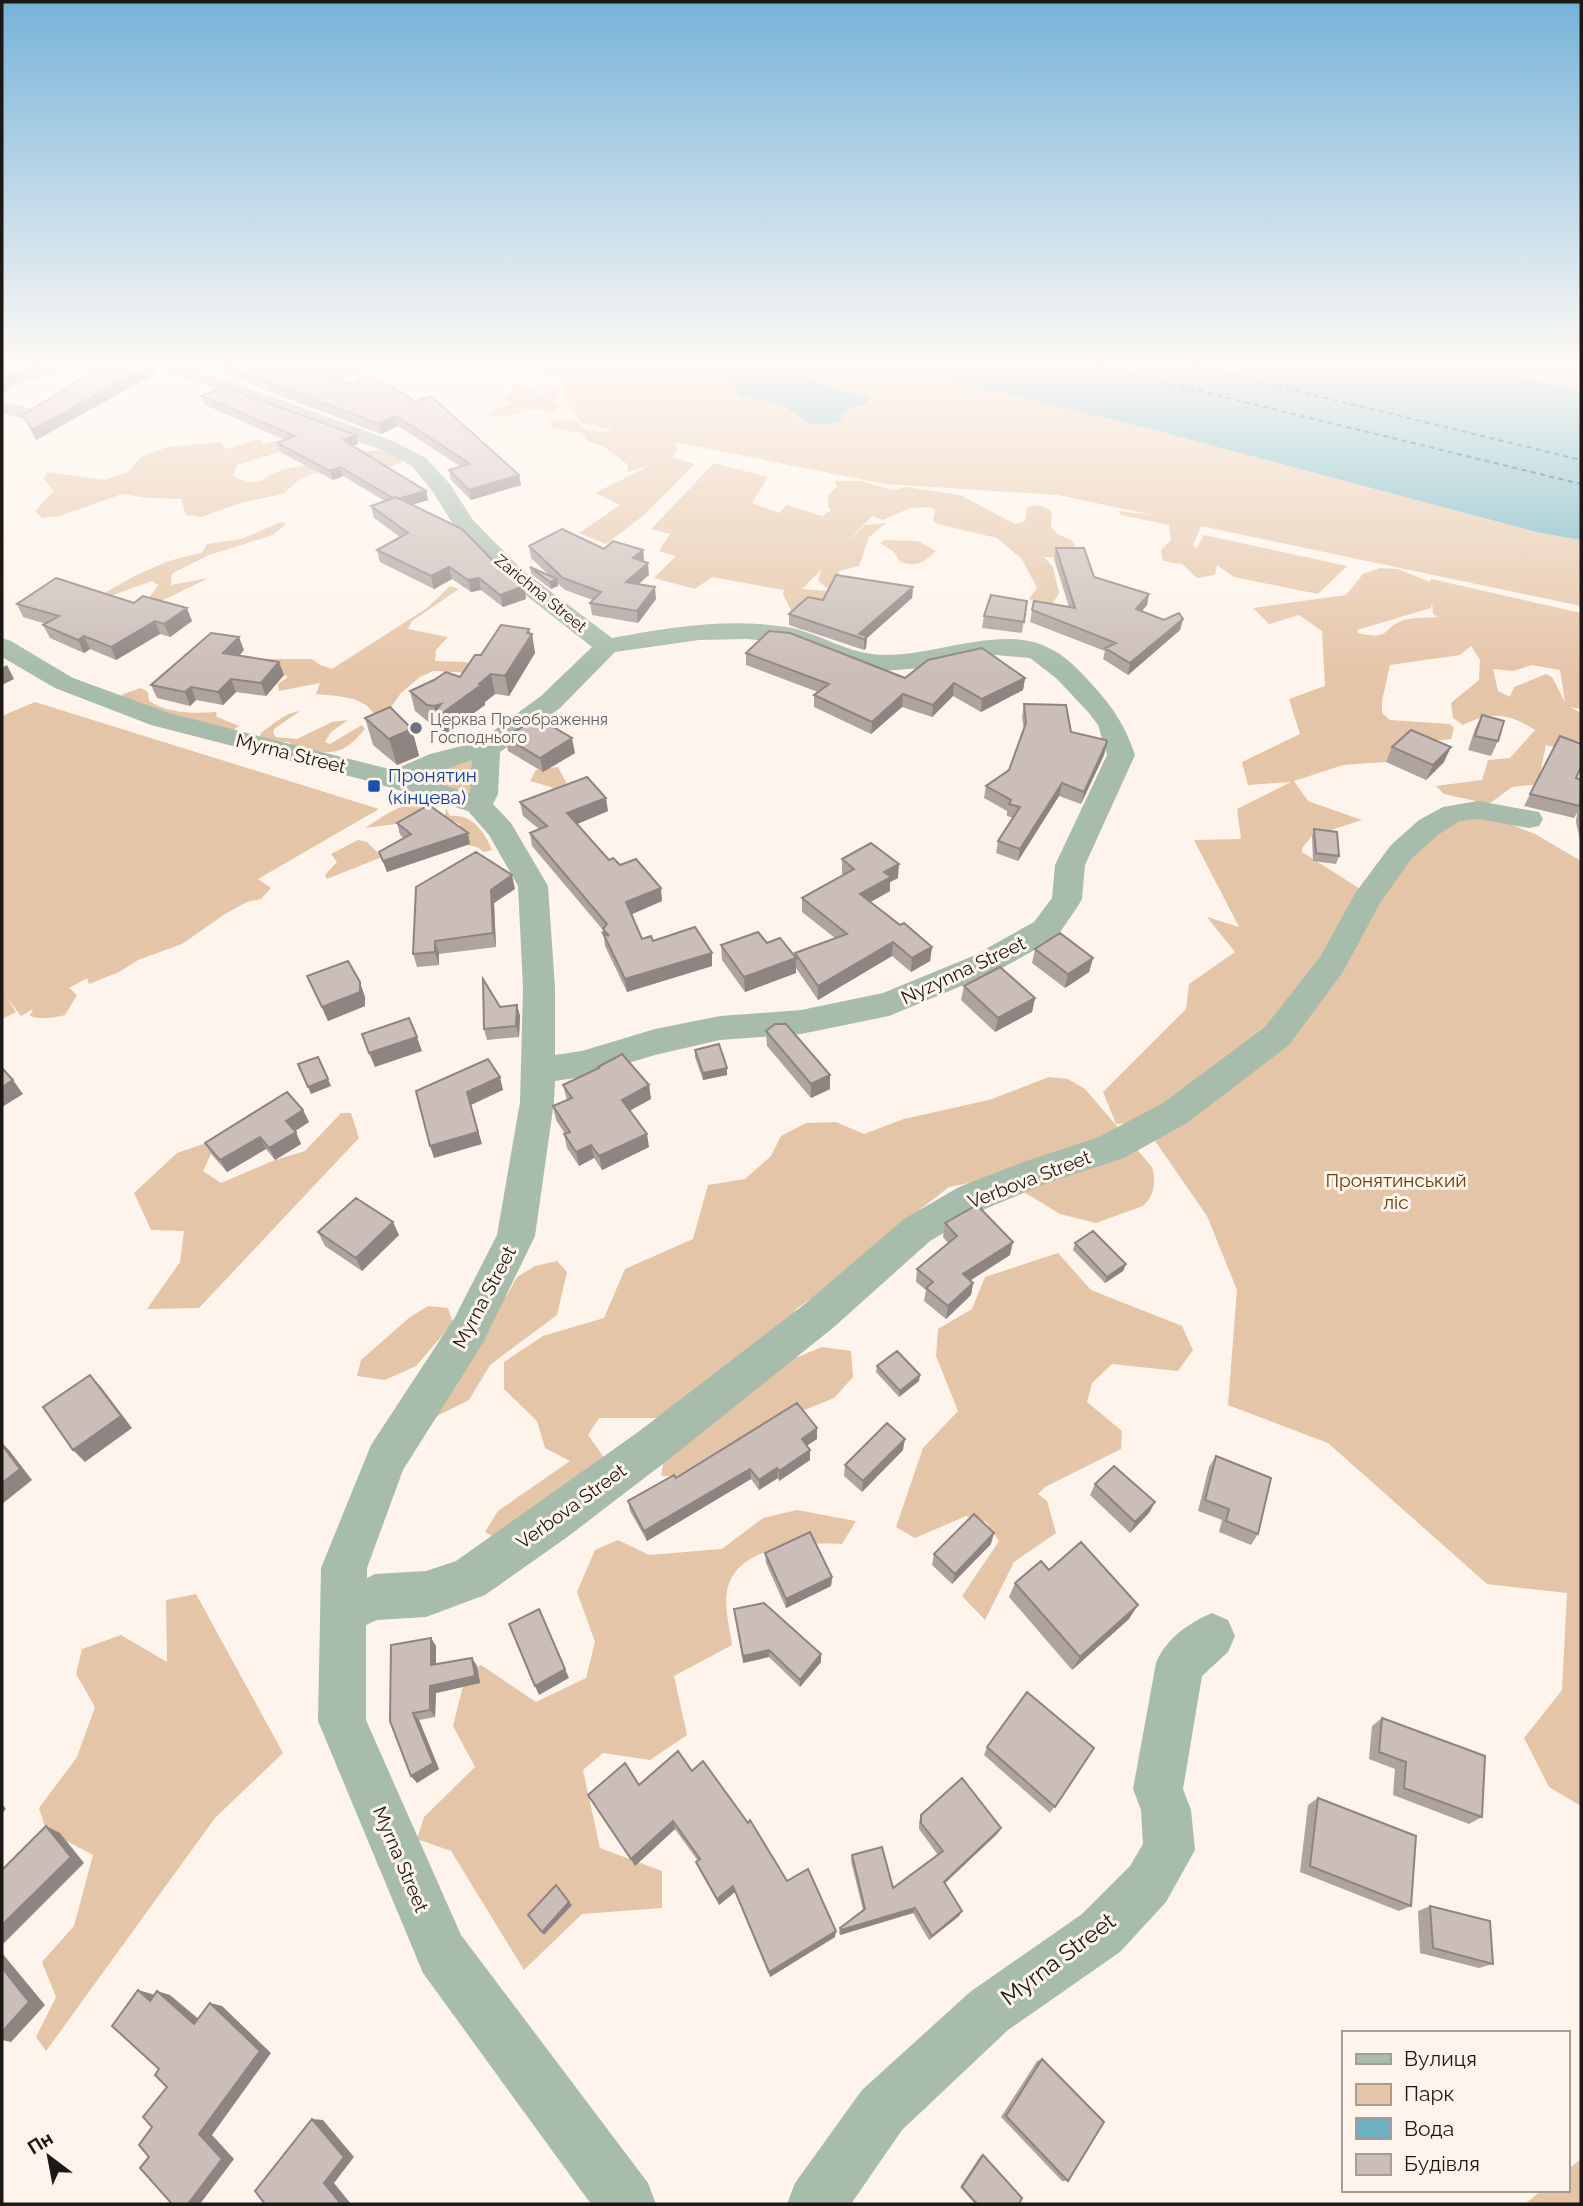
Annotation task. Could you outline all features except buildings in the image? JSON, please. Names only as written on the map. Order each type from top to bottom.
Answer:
[{"type":"street","name":"Zarichna Street","points":[[396,780],[417,768],[467,752],[486,749],[523,725],[574,682],[607,646],[513,574],[464,524],[442,489],[425,469]]},
{"type":"street","name":"Nyzynna Street","points":[[537,1070],[582,1064],[655,1042],[720,1028],[802,1022],[889,1004],[984,964],[1045,930],[1067,899],[1070,865],[1121,755],[1110,724],[1061,667],[1038,652],[973,648],[919,661],[884,663],[853,660],[794,636],[761,632],[671,635],[607,646]]},
{"type":"street","name":"Myrna Street","points":[[2,646],[64,683],[160,719],[396,780],[478,805],[501,830],[533,886],[539,988],[537,1102],[516,1236],[469,1330],[386,1459],[344,1568],[342,1721],[442,1954],[627,2204]]},
{"type":"street","points":[[478,805],[484,794],[486,749]]},
{"type":"street","name":"Verbova Street","points":[[345,1611],[375,1597],[425,1594],[469,1578],[550,1523],[653,1446],[820,1315],[916,1230],[972,1198],[1039,1171],[1111,1148],[1175,1112],[1277,1036],[1332,964],[1367,899],[1401,852],[1429,827],[1453,813],[1478,810],[1529,819]]},
{"type":"street","name":"Myrna Street","points":[[816,2204],[882,2110],[989,2011],[1101,1933],[1148,1884],[1169,1850],[1166,1810],[1158,1789],[1180,1663],[1212,1636]]},
{"type":"green space","points":[[131,469],[236,469],[233,476],[257,482],[286,469],[327,469],[301,478],[283,494],[240,503],[202,517],[186,515],[181,499],[122,494],[60,516],[42,518],[35,511],[54,491],[43,478],[48,472],[104,480],[127,473]]},
{"type":"green space","points":[[643,469],[690,469],[644,515],[606,544],[579,533],[620,505],[595,493]]},
{"type":"green space","points":[[708,469],[737,469],[768,477],[752,503],[779,513],[787,505],[822,516],[831,510],[828,506],[828,495],[837,487],[835,481],[861,481],[893,490],[906,487],[960,495],[1015,524],[1025,521],[1027,508],[1040,506],[1052,512],[1051,527],[1057,534],[1072,540],[1079,555],[1072,558],[1044,557],[1053,567],[1059,593],[1053,603],[1046,606],[1029,599],[1037,588],[1022,559],[997,538],[937,524],[933,520],[935,510],[931,507],[910,508],[883,520],[872,516],[842,548],[865,525],[886,523],[869,537],[859,566],[839,571],[837,583],[830,590],[818,581],[821,570],[802,589],[827,591],[835,600],[802,630],[789,624],[792,613],[783,594],[784,590],[712,577],[695,589],[654,578],[676,556],[659,551],[670,534],[651,529]]},
{"type":"green space","points":[[810,469],[1300,469],[1540,533],[1581,540],[1581,606],[1201,526],[1193,545],[1196,549],[1204,535],[1347,566],[1318,594],[1234,577],[1217,565],[1215,575],[1197,578],[1182,564],[1163,561],[1161,550],[1171,540],[1169,525],[1121,515],[1118,511],[1153,515],[1058,495],[885,484]]},
{"type":"green space","points":[[281,522],[286,524],[273,535],[209,555],[172,574],[171,585],[209,578],[159,602],[149,598],[158,585],[152,581],[102,599],[103,594],[127,580],[175,559],[202,553],[207,544],[241,539]]},
{"type":"green space","points":[[885,540],[918,541],[936,551],[920,563],[900,562],[894,552],[880,543]]},
{"type":"green space","points":[[1380,568],[1398,569],[1430,582],[1431,579],[1581,613],[1581,709],[1570,707],[1581,713],[1581,751],[1573,753],[1546,745],[1540,774],[1542,784],[1512,787],[1489,804],[1444,794],[1436,786],[1482,780],[1488,760],[1510,758],[1535,730],[1508,717],[1482,717],[1463,725],[1453,718],[1451,703],[1479,680],[1480,660],[1471,646],[1460,655],[1390,665],[1382,713],[1390,720],[1450,724],[1454,728],[1451,739],[1404,744],[1386,762],[1343,765],[1294,781],[1308,801],[1362,820],[1312,836],[1302,848],[1302,852],[1368,894],[1253,1048],[1160,1122],[1116,1124],[1103,1092],[1186,1009],[1189,984],[1235,952],[1207,917],[1239,927],[1194,840],[1241,839],[1237,809],[1291,782],[1248,785],[1242,762],[1300,734],[1289,699],[1325,686],[1322,631],[1299,615],[1269,624],[1253,608],[1346,595],[1363,574]],"holes":[[[1432,602],[1433,614],[1438,617],[1404,620],[1382,635],[1358,633],[1357,630],[1431,608]],[[1532,665],[1560,670],[1565,702],[1552,677],[1546,674],[1514,687],[1510,697],[1498,691],[1493,669],[1513,671]]]},
{"type":"green space","points":[[450,586],[459,589],[412,621],[408,629],[448,637],[436,650],[435,661],[466,662],[479,666],[472,673],[433,671],[420,677],[401,693],[389,710],[373,713],[369,707],[356,700],[316,694],[320,683],[279,691],[278,684],[288,677],[258,659],[312,659],[332,669],[427,608]]},
{"type":"green space","points":[[141,688],[148,692],[149,701],[156,705],[190,713],[216,712],[217,717],[239,726],[231,732],[117,702],[123,694]]},
{"type":"green space","points":[[35,702],[379,809],[258,879],[271,888],[261,899],[247,902],[225,914],[182,944],[138,960],[119,972],[89,984],[87,978],[69,988],[77,995],[65,1015],[48,1018],[30,1016],[33,1009],[21,1016],[5,995],[16,1012],[2,1019],[2,716]]},
{"type":"green space","points":[[300,711],[274,729],[276,737],[297,739],[332,722],[348,720],[331,732],[325,742],[330,744],[362,725],[365,729],[353,742],[335,752],[310,750],[288,742],[259,741],[261,733],[289,714]]},
{"type":"green space","points":[[472,757],[478,762],[474,795],[425,785],[419,776]]},
{"type":"green space","points":[[558,767],[566,782],[565,791],[558,793],[551,787],[530,781],[536,770]]},
{"type":"green space","points":[[426,800],[433,804],[411,822],[365,828],[402,806]]},
{"type":"green space","points":[[446,808],[450,816],[465,818],[476,825],[492,850],[484,852],[477,847],[452,841],[459,834],[460,824],[445,818]]},
{"type":"green space","name":"Пронятинський ліс","points":[[1461,818],[1497,819],[1535,834],[1581,861],[1581,1806],[1549,1787],[1524,1738],[1562,1690],[1567,1593],[1487,1584],[1328,1443],[1228,1405],[1237,1290],[1207,1216],[1151,1135],[1283,1043],[1376,901],[1410,856],[1439,830]]},
{"type":"green space","points":[[358,840],[367,842],[382,857],[327,879],[325,875],[337,862],[331,854]]},
{"type":"green space","points":[[1049,1077],[1068,1079],[1085,1089],[1152,1167],[1154,1188],[1143,1206],[1096,1223],[1060,1214],[999,1177],[949,1187],[896,1228],[860,1266],[796,1309],[785,1334],[657,1418],[599,1418],[588,1435],[605,1459],[494,1537],[485,1532],[498,1511],[570,1461],[545,1448],[537,1421],[504,1389],[504,1362],[543,1336],[604,1318],[625,1269],[693,1239],[708,1185],[745,1179],[771,1156],[781,1136],[806,1123],[836,1122],[864,1134],[904,1119],[989,1100]]},
{"type":"green space","points":[[341,1113],[351,1113],[359,1138],[199,1308],[147,1309],[180,1262],[184,1231],[151,1230],[134,1193],[177,1153],[218,1139],[203,1171],[221,1183],[275,1160],[305,1151]]},
{"type":"green space","points":[[1058,1253],[1091,1290],[1182,1326],[1193,1350],[1178,1371],[1112,1364],[1092,1383],[1087,1402],[1122,1431],[1121,1449],[1045,1487],[1038,1494],[1047,1501],[1056,1533],[1014,1562],[985,1620],[962,1596],[999,1541],[986,1522],[966,1516],[915,1538],[896,1527],[923,1448],[958,1411],[936,1356],[938,1329],[972,1309],[985,1277]]},
{"type":"green space","points":[[557,1261],[567,1272],[557,1315],[490,1365],[469,1400],[429,1420],[446,1362],[507,1295],[517,1277],[535,1266]]},
{"type":"green space","points":[[428,1306],[448,1308],[453,1323],[416,1366],[385,1380],[357,1376],[361,1360],[410,1317]]},
{"type":"green space","points":[[822,1347],[851,1351],[853,1377],[834,1398],[797,1413],[697,1476],[661,1476],[665,1454],[751,1376]]},
{"type":"green space","points":[[797,1510],[856,1521],[842,1544],[809,1544],[774,1549],[743,1564],[733,1576],[726,1597],[732,1645],[674,1676],[687,1735],[650,1760],[603,1753],[583,1770],[600,1848],[662,1871],[662,1908],[582,1914],[524,1970],[451,1851],[417,1839],[424,1817],[475,1767],[453,1726],[466,1674],[481,1665],[536,1702],[586,1678],[595,1642],[577,1592],[595,1550],[618,1540],[649,1555],[722,1549],[763,1518]]},
{"type":"green space","points":[[196,1594],[283,1753],[215,1818],[46,2051],[36,2037],[56,1997],[42,1962],[74,1926],[93,1855],[46,1830],[39,1808],[77,1757],[95,1707],[76,1674],[82,1649],[121,1635],[167,1662],[166,1600]]},
{"type":"green space","points":[[1581,2159],[1581,2204],[1525,2204],[1540,2192],[1569,2192],[1569,2168]]},
{"type":"water","points":[[1300,469],[1581,469],[1581,540],[1540,533]]},
{"type":"ferry route","points":[[1519,469],[1581,484]]},
{"type":"place","name":"Церква Преображення Господнього","points":[[416,728]]},
{"type":"place","name":"Пронятин (кінцева)","points":[[374,786]]}]
